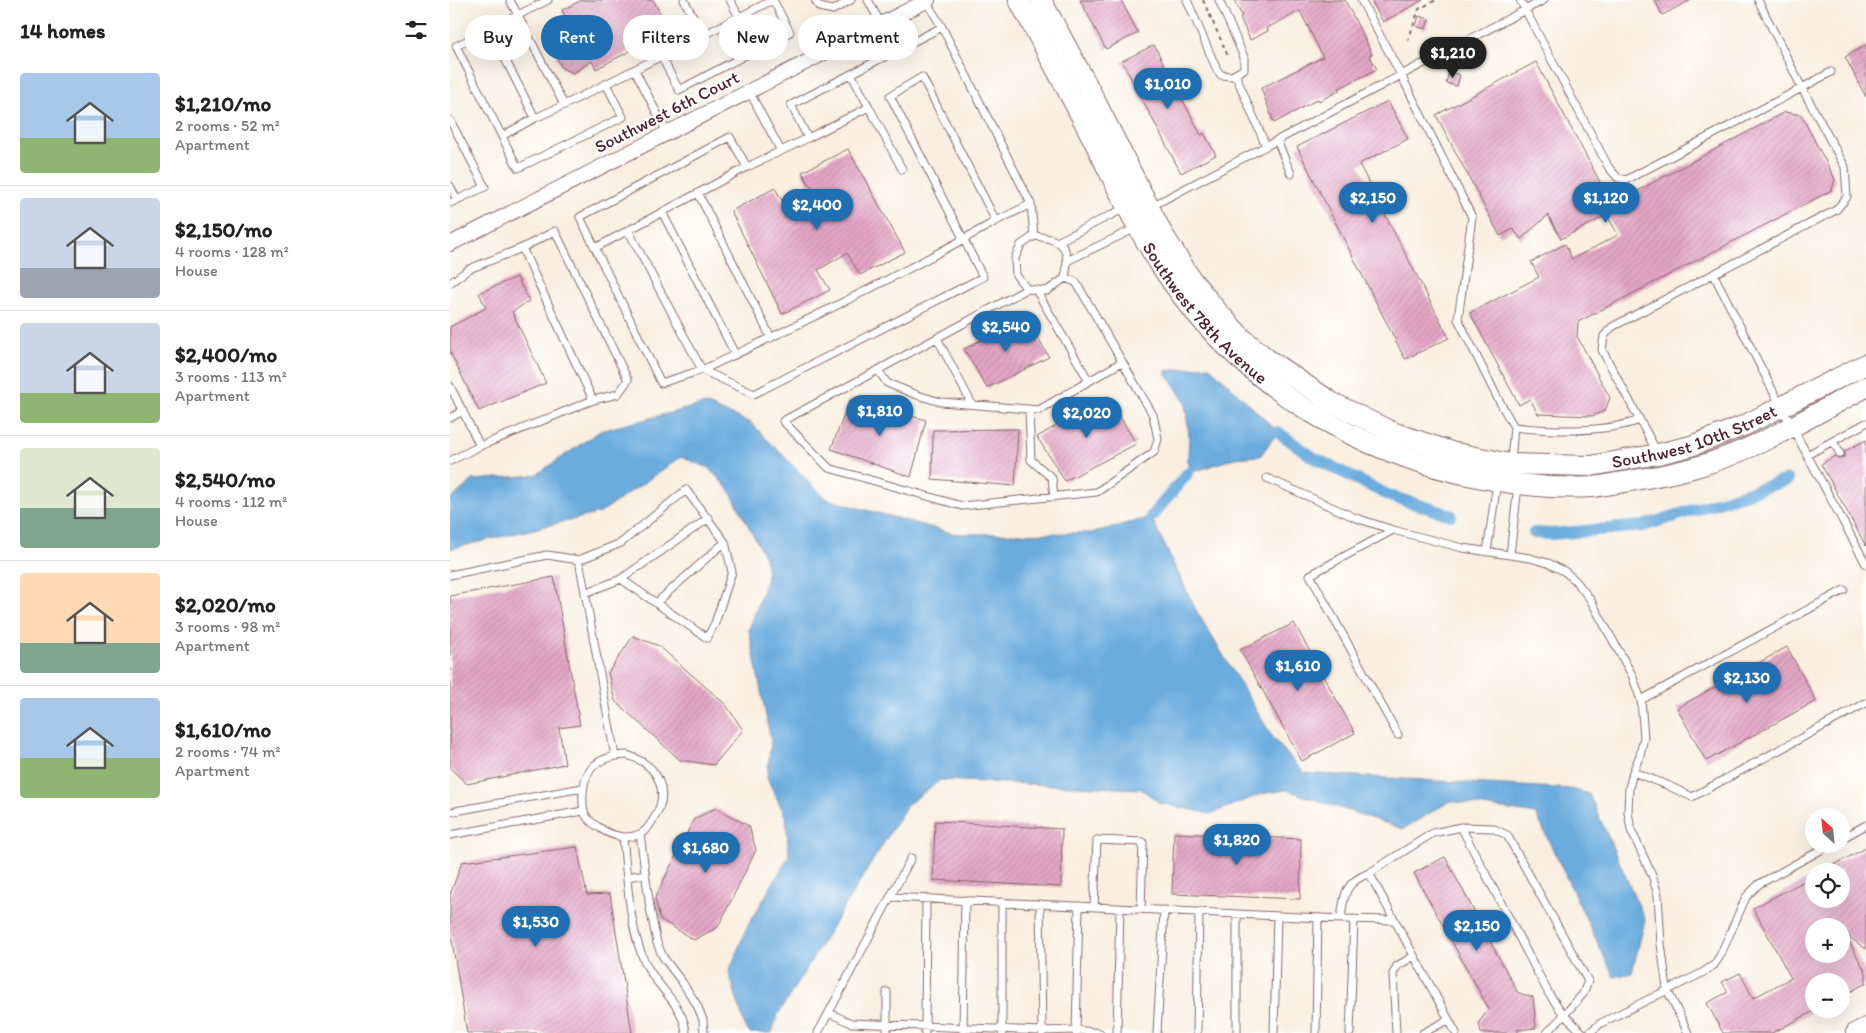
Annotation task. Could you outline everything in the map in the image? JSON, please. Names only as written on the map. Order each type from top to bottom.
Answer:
[{"type":"street","name":"Southwest 6th Court","points":[[898,15],[927,0]]},
{"type":"street","name":"Southwest 78th Avenue","points":[[1019,0],[1069,92],[1150,250],[1174,285],[1207,326],[1260,376],[1299,405],[1334,426],[1384,450],[1446,471],[1509,475]]},
{"type":"street","name":"Southwest 78th Avenue","points":[[1041,0],[1086,83],[1161,230],[1191,279],[1242,338],[1267,359],[1323,397],[1392,432],[1451,452],[1509,475]]},
{"type":"street","name":"Southwest 6th Court","points":[[450,244],[810,60]]},
{"type":"street","points":[[1116,186],[1150,207]]},
{"type":"street","points":[[1127,207],[1161,230]]},
{"type":"street","name":"Southwest 10th Street","points":[[1509,475],[1591,466],[1692,446],[1782,408],[1866,364]]},
{"type":"street","name":"Southwest 10th Street","points":[[1509,475],[1593,487],[1663,475],[1698,466],[1742,450],[1866,387]]},
{"type":"street","points":[[1856,1033],[1866,1028]]},
{"type":"lane","points":[[510,0],[518,15]]},
{"type":"lane","points":[[520,15],[548,0]]},
{"type":"lane","points":[[684,0],[692,15]]},
{"type":"lane","points":[[730,0],[738,15]]},
{"type":"lane","points":[[663,60],[679,90],[790,32],[773,0],[743,15]]},
{"type":"lane","points":[[815,0],[818,7],[833,10],[852,0]]},
{"type":"lane","points":[[868,0],[876,15]]},
{"type":"lane","points":[[927,0],[1031,204],[1034,236]]},
{"type":"lane","points":[[1188,0],[1217,70],[1221,75],[1225,76],[1235,74],[1244,68],[1244,57],[1220,0]]},
{"type":"lane","points":[[1361,0],[1472,217],[1458,319],[1514,427],[1509,475],[1510,555]]},
{"type":"lane","points":[[1520,0],[1608,168],[1618,178],[1626,180],[1831,72]]},
{"type":"lane","points":[[1150,207],[1544,0]]},
{"type":"lane","points":[[1658,454],[1602,350],[1604,336],[1612,327],[1836,210],[1847,197],[1845,167],[1802,88],[1758,0]]},
{"type":"lane","points":[[808,138],[791,105],[942,27]]},
{"type":"lane","points":[[531,41],[564,105]]},
{"type":"lane","points":[[465,42],[456,46],[518,168],[624,117],[606,84]]},
{"type":"lane","points":[[506,60],[535,118]]},
{"type":"lane","points":[[502,136],[654,60]]},
{"type":"lane","points":[[635,70],[667,133]]},
{"type":"lane","points":[[851,74],[902,169]]},
{"type":"lane","points":[[1235,74],[1266,146]]},
{"type":"lane","points":[[628,230],[702,370],[754,394],[983,277],[890,96],[922,77],[996,222]]},
{"type":"lane","points":[[749,91],[781,151]]},
{"type":"lane","points":[[595,248],[747,166],[869,108]]},
{"type":"lane","points":[[450,120],[485,187],[454,201],[450,186]]},
{"type":"lane","points":[[747,166],[730,137],[580,217],[661,383],[702,370],[771,338],[1031,204]]},
{"type":"lane","points":[[1277,140],[1291,174]]},
{"type":"lane","points":[[698,192],[771,338]]},
{"type":"lane","points":[[1057,242],[1127,207]]},
{"type":"lane","points":[[662,212],[735,354]]},
{"type":"lane","points":[[1069,260],[1138,227]]},
{"type":"lane","points":[[450,283],[469,269],[522,248],[555,231],[628,380],[618,394],[593,400],[480,446],[450,461]]},
{"type":"lane","points":[[1027,289],[1016,275],[1015,258],[1021,245],[1034,236],[1050,238],[1062,244],[1069,260],[1065,278],[1047,291],[1027,289],[783,421],[829,468],[962,506],[1097,492],[1154,452],[1158,439],[1153,415],[1076,282],[1065,278]]},
{"type":"lane","points":[[522,248],[593,400]]},
{"type":"lane","points":[[1714,275],[1791,426],[1866,564]]},
{"type":"lane","points":[[1036,290],[1089,381]]},
{"type":"lane","points":[[937,338],[972,404]]},
{"type":"lane","points":[[878,370],[887,383],[941,402],[1039,410],[1122,362]]},
{"type":"lane","points":[[450,386],[480,446]]},
{"type":"lane","points":[[1028,409],[1031,460],[1052,478],[1054,497]]},
{"type":"lane","points":[[450,418],[463,412]]},
{"type":"lane","points":[[1514,427],[1591,429],[1640,420]]},
{"type":"lane","points":[[1807,455],[1866,423]]},
{"type":"lane","points":[[1833,441],[1840,454]]},
{"type":"lane","points":[[1487,552],[1509,475]]},
{"type":"lane","points":[[1267,478],[1356,518],[1393,530],[1463,548],[1548,563],[1576,580],[1590,599],[1627,666],[1641,700],[1644,736],[1629,788],[1628,812],[1631,830],[1652,875],[1658,896],[1661,944],[1667,989],[1688,1033]]},
{"type":"lane","points":[[450,575],[547,555],[579,560],[621,543],[686,490],[709,518],[725,542],[732,572],[708,638],[621,579]]},
{"type":"lane","points":[[585,593],[621,579],[709,518]]},
{"type":"lane","points":[[1393,530],[1310,575],[1398,735]]},
{"type":"lane","points":[[656,603],[725,542]]},
{"type":"lane","points":[[579,560],[614,756]]},
{"type":"lane","points":[[1641,700],[1844,590]]},
{"type":"lane","points":[[1633,772],[1692,797],[1866,703]]},
{"type":"lane","points":[[627,755],[639,759],[649,766],[657,776],[661,787],[662,800],[658,812],[640,834],[623,837],[604,832],[593,824],[583,811],[582,788],[586,776],[593,767],[603,760],[614,756],[627,755]]},
{"type":"lane","points":[[450,812],[582,788]]},
{"type":"lane","points":[[450,835],[583,811]]},
{"type":"lane","points":[[1850,834],[1866,825]]},
{"type":"lane","points":[[1461,826],[1549,994],[1564,1015],[1583,1033]]},
{"type":"lane","points":[[1341,919],[1345,894],[1356,878],[1369,873],[1433,833],[1461,826],[1492,828],[1508,835],[1588,981],[1583,994],[1547,1033]]},
{"type":"lane","points":[[640,834],[650,908],[657,943],[663,957],[697,1005],[703,1020],[704,1033]]},
{"type":"lane","points":[[623,837],[636,936],[648,968],[670,996],[685,1024],[686,1033]]},
{"type":"lane","points":[[1094,907],[1097,840],[1134,841],[1143,842],[1141,909]]},
{"type":"lane","points":[[1589,1033],[1601,1023],[1714,965],[1720,956],[1746,897],[1759,884],[1816,853]]},
{"type":"lane","points":[[818,1033],[911,858]]},
{"type":"lane","points":[[1369,873],[1456,1033]]},
{"type":"lane","points":[[627,877],[646,874]]},
{"type":"lane","points":[[891,897],[1394,920]]},
{"type":"lane","points":[[926,898],[926,1030]]},
{"type":"lane","points":[[963,1031],[965,900]]},
{"type":"lane","points":[[1002,902],[1002,1031]]},
{"type":"lane","points":[[1040,904],[1042,1032]]},
{"type":"lane","points":[[1076,1032],[1079,906]]},
{"type":"lane","points":[[1116,1033],[1120,908]]},
{"type":"lane","points":[[1157,1033],[1164,910]]},
{"type":"lane","points":[[1197,1033],[1199,912]]},
{"type":"lane","points":[[1237,914],[1237,1033]]},
{"type":"lane","points":[[1274,1033],[1277,916]]},
{"type":"lane","points":[[1316,1033],[1318,918]]},
{"type":"lane","points":[[1350,1033],[1354,919]]},
{"type":"lane","points":[[1396,1033],[1393,974],[1397,966],[1414,956]]},
{"type":"lane","points":[[887,992],[887,1029]]},
{"type":"lane","points":[[829,1013],[850,1024],[887,1029],[1100,1033]]},
{"type":"lane","points":[[1423,1033],[1448,1020]]},
{"type":"path","points":[[1203,0],[1228,56]]},
{"type":"path","points":[[1408,41],[1419,9],[1436,0]]},
{"type":"water","points":[[1209,366],[1278,432],[1260,456],[1235,458],[1187,474],[1189,436],[1185,402],[1165,371]]},
{"type":"water","points":[[705,404],[751,423],[826,499],[955,534],[1091,533],[1151,517],[1197,612],[1273,738],[1304,773],[1571,789],[1589,794],[1645,920],[1632,973],[1614,977],[1536,814],[1450,801],[1403,829],[1286,790],[1261,794],[1210,814],[1160,803],[1141,789],[940,780],[907,805],[777,1016],[772,1033],[750,1033],[745,1027],[729,972],[746,929],[789,856],[786,817],[767,778],[771,741],[749,630],[767,578],[765,557],[730,491],[709,468],[681,457],[600,513],[450,549],[450,500],[473,480],[536,475],[600,431]]},
{"type":"building","points":[[582,0],[653,0],[661,15],[623,15],[623,55],[613,60],[613,15],[564,15],[562,10]]},
{"type":"building","points":[[1080,0],[1121,0],[1138,33],[1106,49]]},
{"type":"building","points":[[1234,0],[1345,0],[1372,54],[1369,55],[1377,69],[1338,89],[1339,91],[1319,101],[1318,99],[1274,123],[1261,88],[1323,57],[1300,11],[1267,28],[1268,31],[1250,40]]},
{"type":"building","points":[[1371,0],[1423,0],[1383,22]]},
{"type":"building","points":[[1655,0],[1691,0],[1662,15]]},
{"type":"building","points":[[1419,16],[1429,19],[1426,29],[1416,26]]},
{"type":"building","points":[[1154,45],[1201,135],[1204,133],[1216,155],[1181,173],[1122,61]]},
{"type":"building","points":[[1866,45],[1866,97],[1845,57]]},
{"type":"building","points":[[558,60],[613,60],[596,69],[592,61],[573,73],[562,68]]},
{"type":"building","points":[[1536,62],[1601,184],[1630,195],[1785,112],[1801,115],[1835,179],[1832,190],[1578,322],[1577,336],[1610,398],[1605,411],[1592,416],[1538,414],[1530,399],[1519,405],[1470,313],[1539,277],[1531,262],[1565,244],[1572,259],[1618,235],[1607,215],[1561,239],[1548,215],[1521,239],[1513,229],[1500,236],[1436,115]]},
{"type":"building","points":[[1449,72],[1460,75],[1457,86],[1446,83]]},
{"type":"building","points":[[1388,101],[1408,139],[1359,164],[1449,338],[1405,359],[1297,147]]},
{"type":"building","points":[[848,149],[905,252],[860,275],[847,253],[818,270],[830,290],[782,314],[731,211],[775,188],[785,206],[813,191],[802,172]]},
{"type":"building","points":[[517,277],[529,301],[512,312],[546,383],[479,411],[450,352],[450,327],[486,308],[479,293]]},
{"type":"building","points":[[1025,317],[1049,357],[987,388],[964,349]]},
{"type":"building","points":[[1108,396],[1136,444],[1065,481],[1037,437]]},
{"type":"building","points":[[850,400],[926,420],[911,477],[831,449]]},
{"type":"building","points":[[1018,429],[1015,486],[932,479],[933,430]]},
{"type":"building","points":[[1866,440],[1866,546],[1821,464],[1835,456],[1839,459],[1843,458],[1845,451]]},
{"type":"building","points":[[554,577],[580,725],[559,728],[565,764],[467,784],[450,768],[450,596]]},
{"type":"building","points":[[1294,623],[1355,733],[1302,761],[1240,650]]},
{"type":"building","points":[[633,636],[659,646],[726,705],[743,730],[714,765],[680,760],[615,701],[608,673]]},
{"type":"building","points":[[1787,647],[1816,701],[1706,761],[1677,708]]},
{"type":"building","points":[[716,808],[749,826],[756,850],[718,927],[694,940],[660,919],[655,898],[694,819]]},
{"type":"building","points":[[935,821],[1062,829],[1061,887],[933,880]]},
{"type":"building","points":[[1174,833],[1301,839],[1300,899],[1172,894]]},
{"type":"building","points":[[577,847],[587,895],[610,894],[632,1033],[467,1033],[450,928],[450,895],[462,862]]},
{"type":"building","points":[[1866,848],[1866,949],[1850,938],[1850,918],[1805,918],[1805,963],[1850,963],[1850,943],[1866,973],[1866,983],[1850,992],[1850,973],[1805,973],[1805,1016],[1772,1033],[1723,1033],[1707,1003],[1728,992],[1722,982],[1740,973],[1753,998],[1791,978],[1753,908],[1805,881],[1805,908],[1850,908],[1850,863],[1837,863]]},
{"type":"building","points":[[1445,857],[1518,993],[1533,997],[1536,1028],[1517,1030],[1519,1033],[1481,1033],[1479,1022],[1489,1009],[1414,873]]},
{"type":"waterway","points":[[1278,432],[1314,458],[1390,496],[1451,515]]},
{"type":"waterway","points":[[1151,517],[1187,474]]},
{"type":"waterway","points":[[1534,533],[1552,534],[1643,526],[1787,480]]}]
